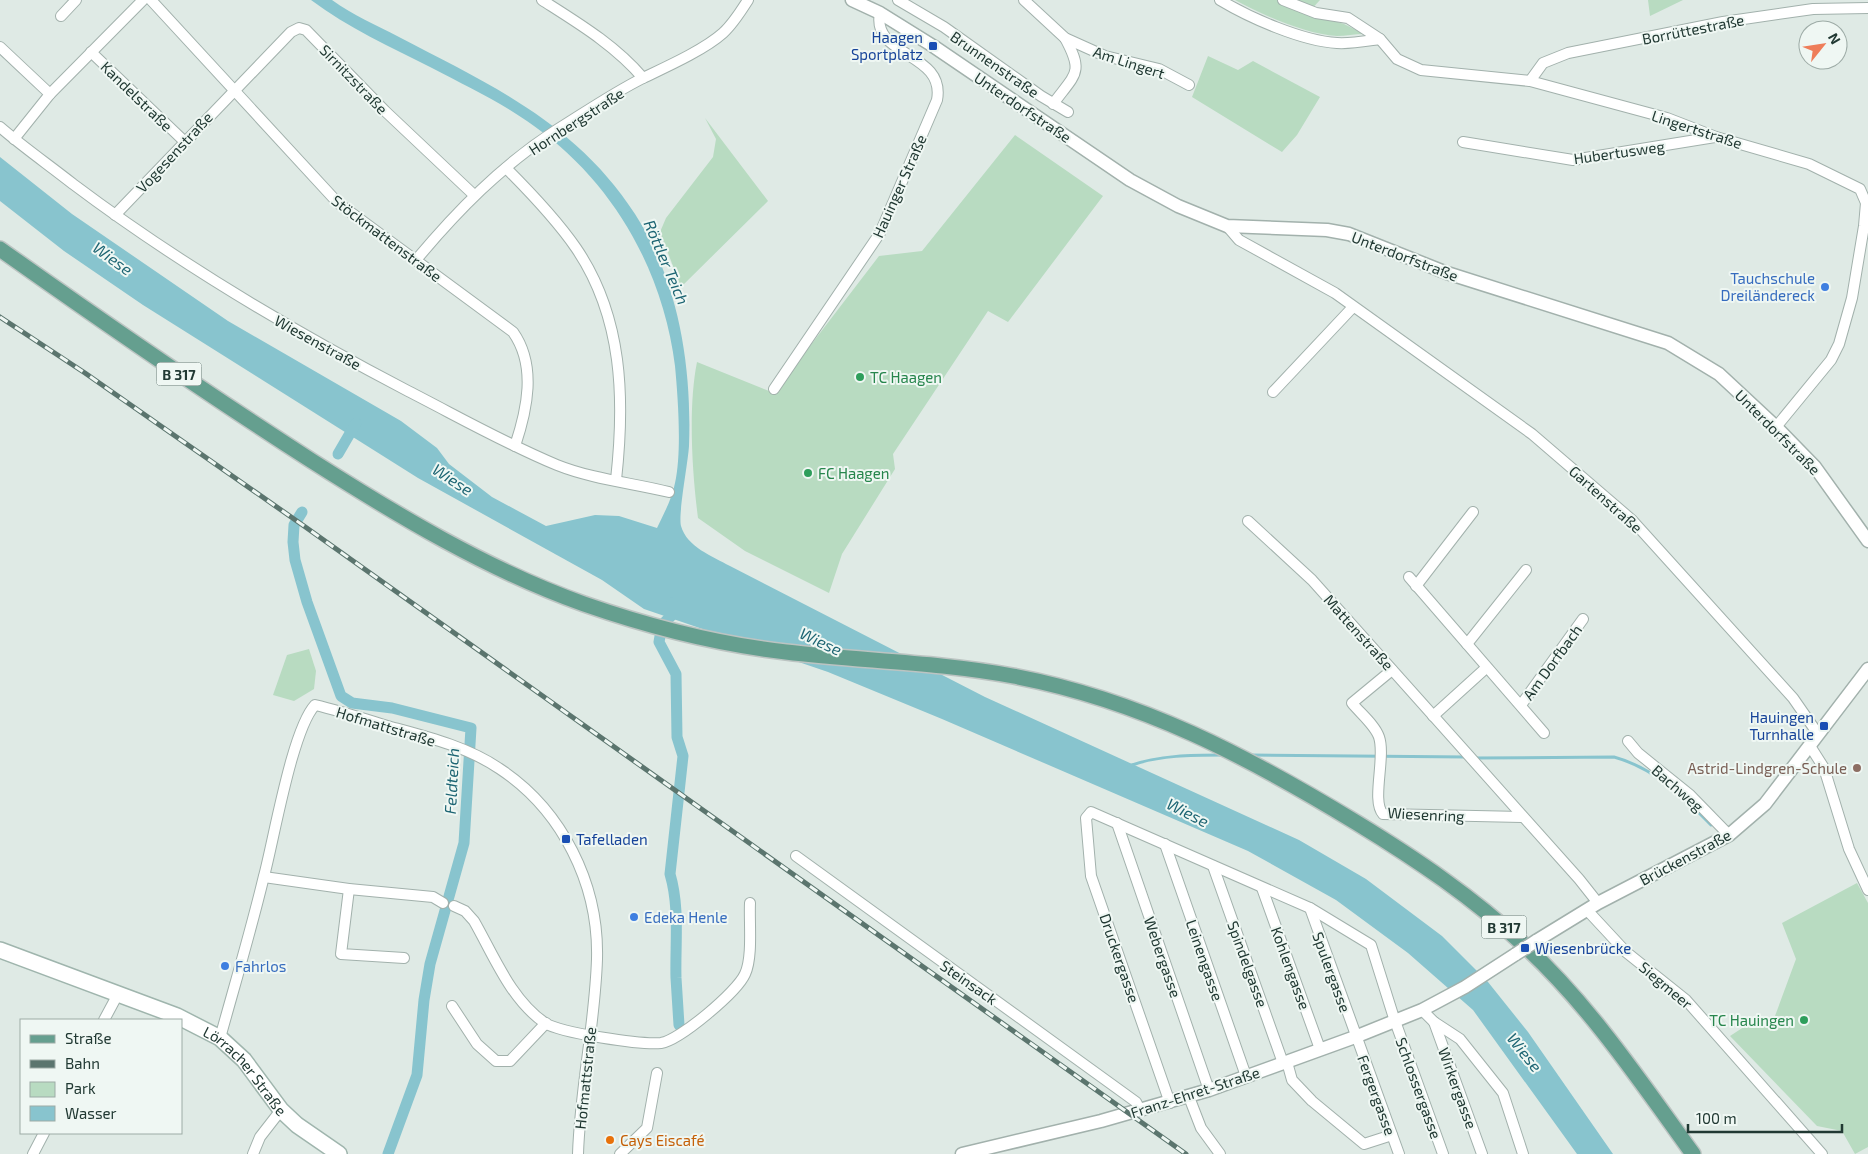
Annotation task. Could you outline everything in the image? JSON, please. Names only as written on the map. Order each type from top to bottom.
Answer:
[{"type":"main road","name":"B 317","points":[[0,249],[240,415],[363,493],[433,534],[522,578],[579,602],[652,627],[720,643],[776,651],[941,666],[1018,677],[1097,696],[1183,728],[1302,789],[1436,873],[1526,946],[1594,1021],[1693,1154]]},
{"type":"main road","name":"Lörracher Straße","points":[[0,950],[177,1016],[220,1038],[244,1060],[281,1110],[310,1136],[339,1154]]},
{"type":"street","points":[[61,16],[76,0]]},
{"type":"street","name":"Kandelstraße","points":[[14,139],[50,94],[143,0]]},
{"type":"street","name":"Stöckmattenstraße","points":[[151,0],[338,203],[507,326],[518,339],[524,354],[528,396],[526,414],[515,446]]},
{"type":"street","points":[[542,0],[599,38],[629,61],[643,78]]},
{"type":"street","name":"Hornbergstraße","points":[[416,260],[474,195],[506,168],[566,125],[643,78],[661,71],[722,33],[748,0]]},
{"type":"street","name":"Unterdorfstraße","points":[[852,0],[880,13],[954,60],[1138,185],[1178,206],[1227,226],[1327,230],[1350,234],[1447,273],[1668,343],[1719,374],[1776,426],[1815,467],[1868,541]]},
{"type":"street","name":"Brunnenstraße","points":[[898,0],[944,27],[1053,104],[1076,71],[1076,57],[1065,38]]},
{"type":"street","name":"Am Lingert","points":[[1024,0],[1065,38],[1105,56],[1159,69],[1189,85]]},
{"type":"street","points":[[1220,0],[1243,14],[1308,38],[1338,43],[1380,39]]},
{"type":"street","name":"Lingertstraße","points":[[1284,1],[1316,13],[1348,18],[1380,39],[1397,59],[1421,70],[1530,81],[1667,118],[1716,137],[1809,164],[1860,189],[1866,203],[1866,226],[1852,298],[1839,344],[1831,360],[1776,426]]},
{"type":"street","name":"Borrüttestraße","points":[[1530,81],[1543,64],[1568,54],[1732,20],[1813,9],[1868,8]]},
{"type":"street","name":"Hauinger Straße","points":[[774,389],[880,233],[916,145],[937,100],[940,88],[936,79],[928,69],[882,35],[878,24],[880,13]]},
{"type":"street","name":"Sirnitzstraße","points":[[233,90],[291,32],[299,28],[306,30],[385,111],[474,195]]},
{"type":"street","points":[[0,47],[50,94]]},
{"type":"street","name":"Kandelstraße","points":[[91,52],[184,141]]},
{"type":"street","name":"Vogesenstraße","points":[[115,215],[233,90]]},
{"type":"street","name":"Unterdorfstraße","points":[[1053,104],[1068,112]]},
{"type":"street","name":"Wiesenstraße","points":[[0,127],[115,215],[248,304],[380,376],[515,446],[558,465],[669,492]]},
{"type":"street","name":"Hubertusweg","points":[[1463,142],[1574,160],[1716,137]]},
{"type":"street","points":[[506,168],[560,226],[577,249],[591,273],[610,319],[618,364],[621,401],[616,480]]},
{"type":"street","name":"Gartenstraße","points":[[1227,226],[1239,240],[1304,275],[1353,307],[1532,434],[1632,520],[1793,698],[1818,734]]},
{"type":"street","points":[[1273,392],[1353,307]]},
{"type":"street","points":[[1416,586],[1473,512]]},
{"type":"street","name":"Mattenstraße","points":[[1248,521],[1312,580],[1522,817]]},
{"type":"street","points":[[1467,644],[1526,570]]},
{"type":"street","name":"Am Dorfbach","points":[[1409,577],[1544,733]]},
{"type":"street","name":"Am Dorfbach","points":[[1521,705],[1584,619]]},
{"type":"street","points":[[1433,716],[1486,668]]},
{"type":"street","name":"Brückenstraße","points":[[1425,1008],[1504,962],[1592,906],[1729,835],[1765,804],[1868,669]]},
{"type":"street","name":"Wiesenring","points":[[1392,670],[1352,703],[1379,735],[1382,764],[1378,805],[1382,814],[1522,817]]},
{"type":"street","name":"Hofmattstraße","points":[[220,1038],[264,877],[291,766],[307,714],[315,705],[342,711],[460,749],[500,768],[550,815],[578,863],[593,908],[597,936],[597,959],[578,1154]]},
{"type":"street","name":"Bachweg","points":[[1628,741],[1638,754],[1690,795],[1729,835]]},
{"type":"street","points":[[1810,746],[1824,768],[1849,848],[1868,890]]},
{"type":"street","name":"Druckergasse","points":[[1117,824],[1091,812],[1086,818],[1091,876],[1170,1103]]},
{"type":"street","points":[[1522,817],[1579,880],[1592,906]]},
{"type":"street","points":[[1117,824],[1310,908]]},
{"type":"street","name":"Webergasse","points":[[1117,824],[1209,1090]]},
{"type":"street","name":"Leinengasse","points":[[1165,844],[1246,1076]]},
{"type":"street","name":"Steinsack","points":[[796,856],[1136,1102],[1140,1110]]},
{"type":"street","name":"Spindelgasse","points":[[1213,866],[1285,1062]]},
{"type":"street","points":[[264,877],[348,889],[433,897],[443,903]]},
{"type":"street","name":"Kohlengasse","points":[[1262,888],[1320,1049]]},
{"type":"street","points":[[348,889],[341,954],[404,958]]},
{"type":"street","points":[[454,906],[465,911],[474,921],[522,1003],[546,1023],[563,1030],[590,1036],[662,1043],[681,1035],[694,1025],[744,976],[748,965],[750,902]]},
{"type":"street","name":"Siegmeer","points":[[1592,906],[1626,952],[1686,1000],[1822,1154]]},
{"type":"street","name":"Schlossergasse","points":[[1310,908],[1372,945],[1394,1018],[1443,1154]]},
{"type":"street","name":"Spulergasse","points":[[1310,908],[1355,1037]]},
{"type":"street","points":[[105,1019],[118,994]]},
{"type":"street","points":[[452,1006],[476,1044],[496,1061],[510,1061],[546,1023]]},
{"type":"street","points":[[1392,1135],[1364,1144],[1312,1101],[1292,1080],[1285,1062],[1355,1037],[1394,1018],[1425,1008],[1434,1022],[1460,1038],[1503,1093],[1523,1154]]},
{"type":"street","name":"Wirkergasse","points":[[1434,1022],[1482,1154]]},
{"type":"street","name":"Fergergasse","points":[[1355,1037],[1399,1154]]},
{"type":"street","name":"Franz-Ehret-Straße","points":[[962,1154],[1170,1103],[1285,1062]]},
{"type":"street","points":[[620,1154],[647,1128],[658,1073]]},
{"type":"street","points":[[1189,1097],[1201,1128],[1220,1154]]},
{"type":"street","points":[[254,1154],[260,1137],[281,1110]]},
{"type":"street","points":[[33,1154],[43,1134]]},
{"type":"green space","points":[[1235,0],[1320,0],[1308,13],[1344,24],[1364,34],[1337,36],[1311,32],[1258,12]]},
{"type":"green space","points":[[1648,0],[1683,0],[1650,16]]},
{"type":"green space","points":[[1208,56],[1238,70],[1253,61],[1320,97],[1297,135],[1282,152],[1192,97]]},
{"type":"green space","points":[[705,118],[768,201],[681,287],[660,232],[666,218],[713,157],[716,139]]},
{"type":"green space","points":[[1015,135],[1103,196],[1008,322],[988,311],[893,454],[895,469],[842,554],[829,593],[745,551],[698,518],[692,440],[694,380],[697,362],[774,393],[879,256],[922,251]]},
{"type":"green space","points":[[309,649],[316,671],[314,689],[294,701],[273,695],[287,655]]},
{"type":"green space","name":"TC Hauingen","points":[[1857,883],[1868,903],[1868,1147],[1855,1154],[1842,1131],[1817,1126],[1730,1036],[1753,1021],[1775,1016],[1796,959],[1782,923]]},
{"type":"water","name":"Wiese","points":[[311,0],[332,0],[356,15],[499,90],[529,109],[559,131],[586,155],[612,182],[635,214],[650,240],[662,268],[680,326],[688,386],[689,446],[680,520],[684,533],[694,545],[985,697],[1299,840],[1366,879],[1442,936],[1488,982],[1528,1032],[1613,1154],[1577,1154],[1473,1010],[1408,953],[1336,900],[1248,851],[942,719],[828,672],[644,609],[602,580],[418,478],[143,305],[64,251],[0,201],[0,157],[72,214],[228,321],[401,421],[437,448],[449,464],[492,497],[546,526],[595,515],[619,516],[657,528],[672,495],[677,470],[679,425],[675,366],[669,330],[659,296],[646,263],[630,231],[610,201],[588,174],[562,148],[534,126],[484,95],[385,45]]},
{"type":"waterway","name":"Feldteich","points":[[338,454],[356,423]]},
{"type":"waterway","name":"Feldteich","points":[[302,512],[294,525],[295,560],[307,602],[341,696],[352,703],[392,708],[471,728],[464,843],[430,964],[424,1000],[417,1075],[388,1154]]},
{"type":"waterway","points":[[672,603],[672,615],[662,625],[659,642],[676,674],[677,737],[683,756],[670,874],[676,913],[676,978],[679,1025]]},
{"type":"waterway","points":[[1129,766],[1164,758],[1224,755]]},
{"type":"waterway","points":[[1251,755],[1467,757]]},
{"type":"waterway","points":[[1475,758],[1614,757],[1642,768],[1667,784],[1711,825]]},
{"type":"railway","points":[[0,317],[85,373],[304,526],[1186,1154]]},
{"type":"place","name":"Haagen Sportplatz","points":[[933,46]]},
{"type":"place","name":"Tauchschule Dreiländereck","points":[[1825,287]]},
{"type":"place","name":"TC Haagen","points":[[860,377]]},
{"type":"place","name":"FC Haagen","points":[[808,473]]},
{"type":"place","name":"Hauingen Turnhalle","points":[[1824,726]]},
{"type":"place","name":"Astrid-Lindgren-Schule","points":[[1857,768]]},
{"type":"place","name":"Tafelladen","points":[[566,839]]},
{"type":"place","name":"Edeka Henle","points":[[634,917]]},
{"type":"place","name":"Wiesenbrücke","points":[[1525,948]]},
{"type":"place","name":"Fahrlos","points":[[225,966]]},
{"type":"place","name":"TC Hauingen","points":[[1804,1020]]},
{"type":"place","name":"Cays Eiscafé","points":[[610,1140]]},
{"type":"water label","name":"Röttler Teich","points":[[667,262]]}]
